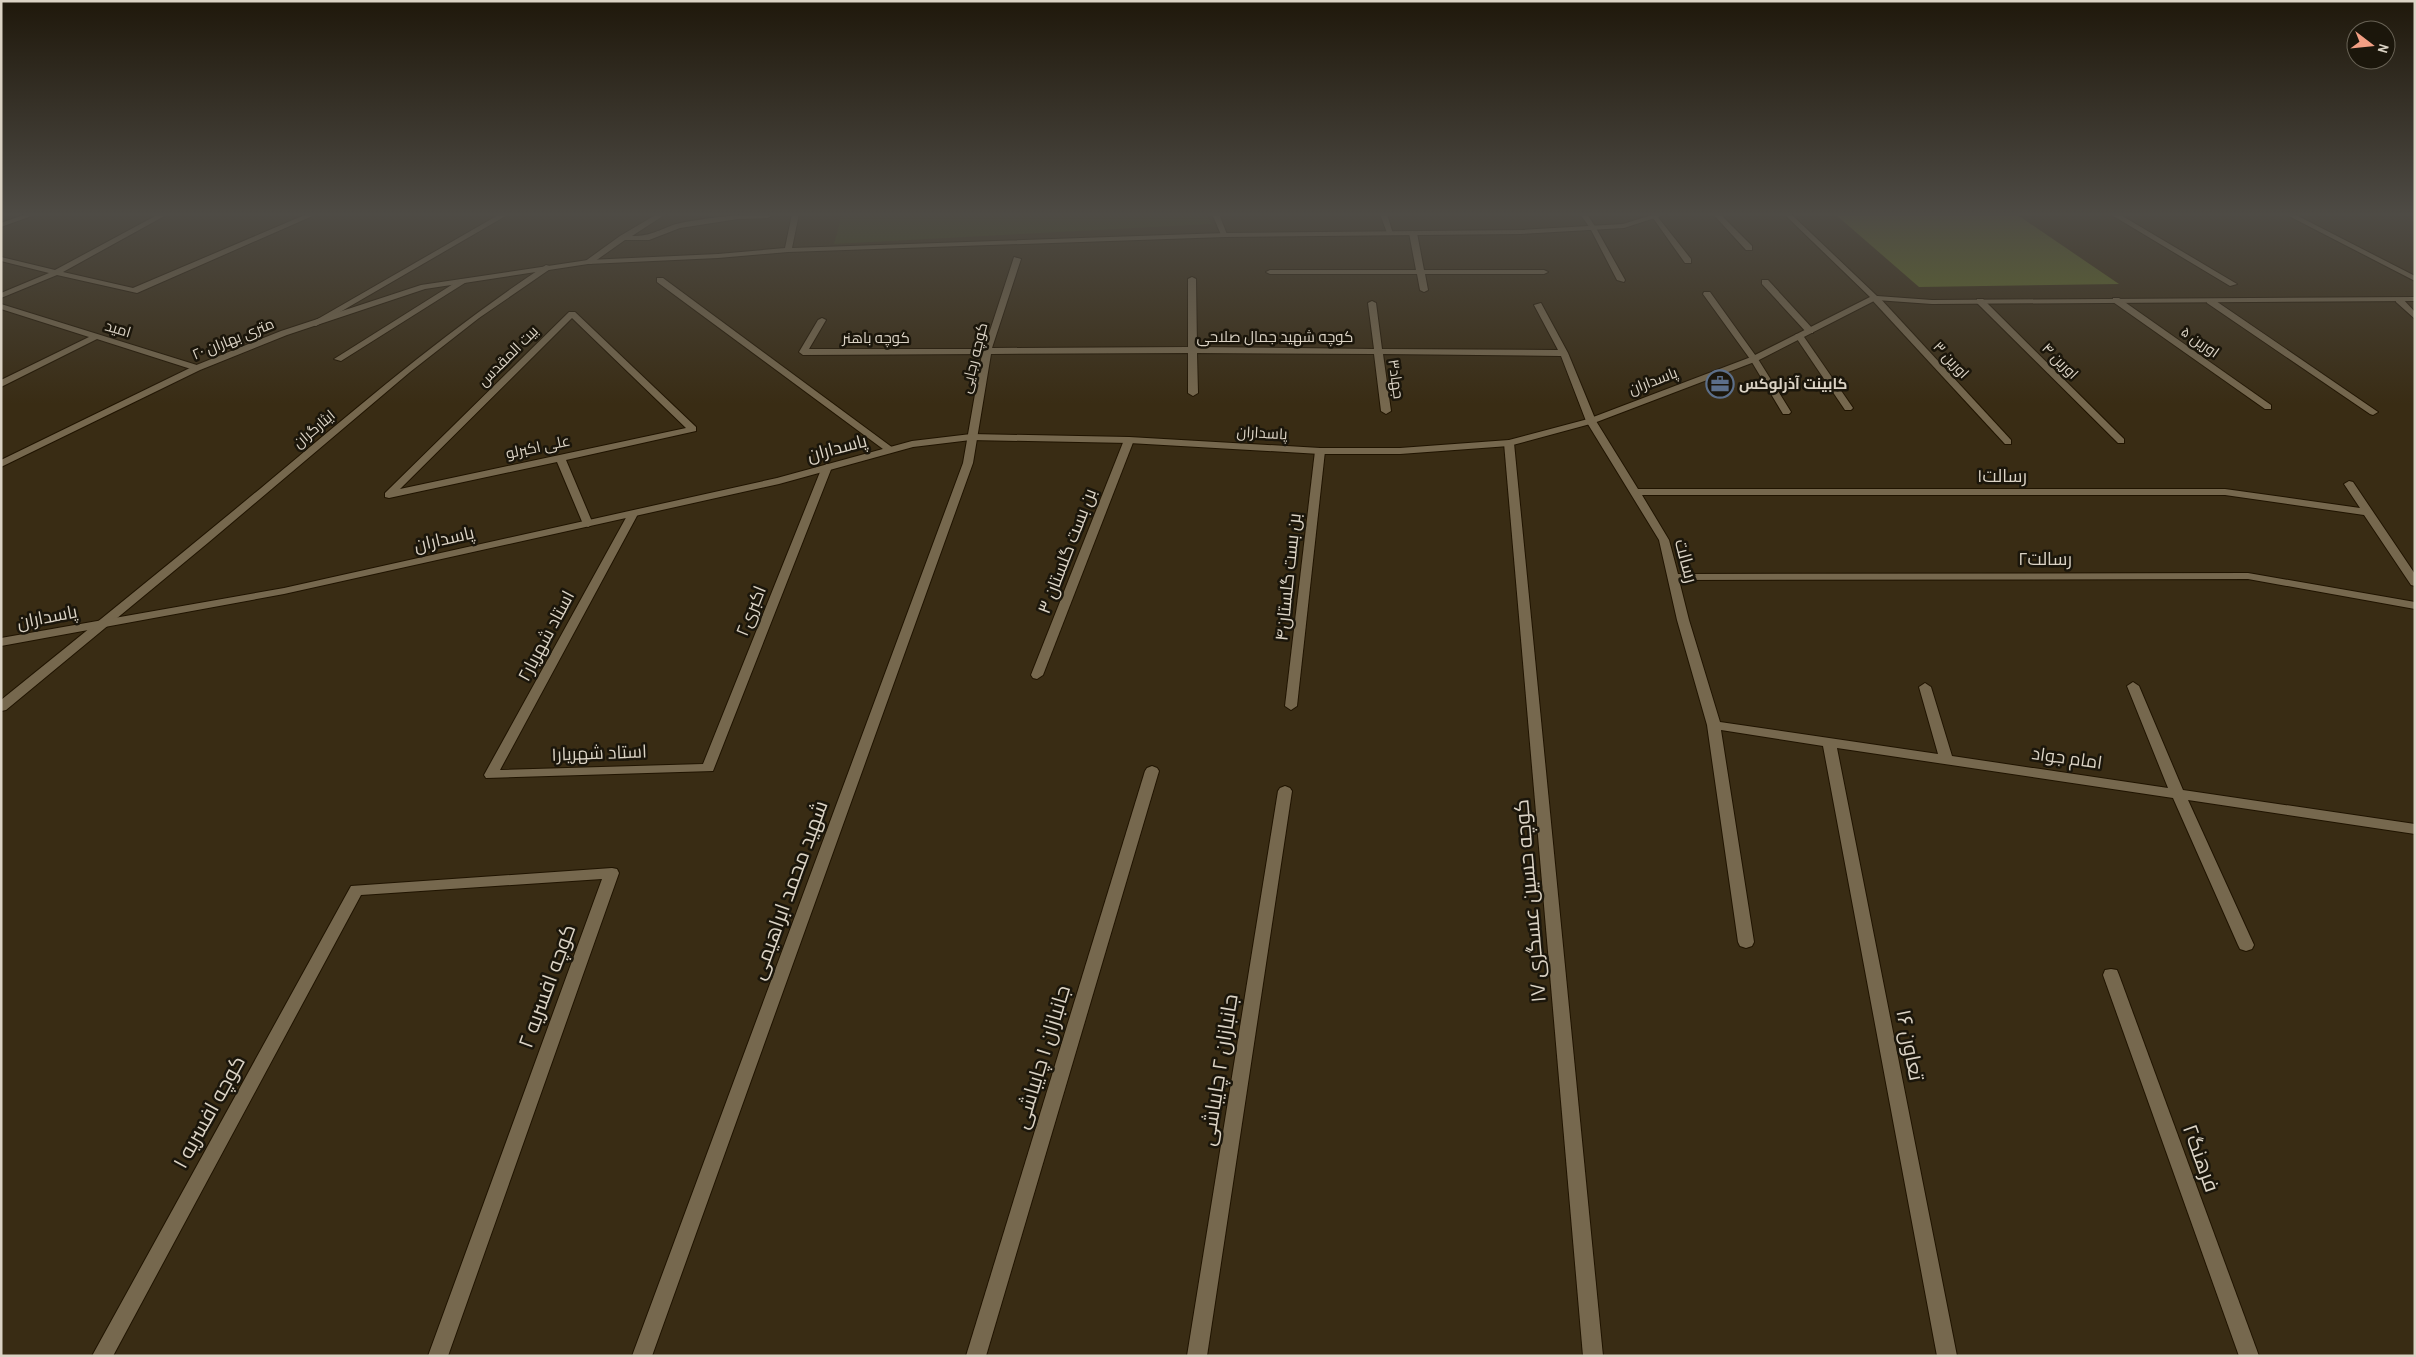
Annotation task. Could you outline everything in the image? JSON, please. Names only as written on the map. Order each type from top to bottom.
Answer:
[{"type":"street","points":[[1,296],[45,277]]},
{"type":"street","points":[[79,277],[134,291],[166,277]]},
{"type":"street","points":[[311,325],[395,277]]},
{"type":"street","name":"۲۰ متری بهاران","points":[[1,464],[197,368],[311,325],[424,287],[486,277]]},
{"type":"street","name":"ایثارگران","points":[[1,708],[414,364],[490,306],[533,277]]},
{"type":"street","name":"کوچه رجایی","points":[[971,437],[987,352],[1012,277]]},
{"type":"street","points":[[1422,277],[1424,290]]},
{"type":"street","name":"اورین ۳","points":[[1853,277],[1875,298],[2008,442]]},
{"type":"street","points":[[2222,277],[2233,284]]},
{"type":"street","points":[[1192,279],[1193,393]]},
{"type":"street","name":"پاسداران","points":[[660,280],[890,450]]},
{"type":"street","points":[[338,359],[464,281]]},
{"type":"street","points":[[1765,282],[1810,331]]},
{"type":"street","points":[[1707,294],[1754,359],[1786,412]]},
{"type":"street","points":[[1875,298],[1932,302],[2415,299]]},
{"type":"street","name":"پاسداران","points":[[1,642],[284,591],[779,481],[912,444],[971,437],[1129,440],[1320,451],[1400,451],[1509,443],[1591,421],[1754,359],[1875,298]]},
{"type":"street","name":"اورین ۵","points":[[2116,300],[2268,407]]},
{"type":"street","points":[[2399,300],[2415,317]]},
{"type":"street","name":"اورین ۴","points":[[1980,301],[2121,441]]},
{"type":"street","points":[[2210,301],[2373,412]]},
{"type":"street","name":"جهاد۳","points":[[1372,302],[1386,411]]},
{"type":"street","name":"رسالت","points":[[1538,305],[1564,353],[1591,421],[1664,540],[1683,620],[1714,725],[1746,942]]},
{"type":"street","name":"امید","points":[[1,306],[197,368]]},
{"type":"street","name":"بیت المقدس","points":[[389,495],[572,314],[693,429]]},
{"type":"street","name":"کوچه باهنر","points":[[822,320],[803,352],[987,352]]},
{"type":"street","points":[[1,384],[97,336]]},
{"type":"street","points":[[1799,336],[1848,408]]},
{"type":"street","name":"کوچه شهید جمال صلاحی","points":[[987,352],[1192,350],[1564,353]]},
{"type":"street","name":"علی اکبرلو","points":[[389,495],[693,429]]},
{"type":"street","name":"شهید محمد ابراهیمی","points":[[642,1356],[968,463],[971,437]]},
{"type":"street","name":"بن بست گلستان ۳","points":[[1037,675],[1129,440]]},
{"type":"street","name":"کوچه حسین عسگری ۱۷","points":[[1509,443],[1593,1356]]},
{"type":"street","name":"بن بست گلستان۴","points":[[1292,706],[1320,451]]},
{"type":"street","points":[[560,458],[588,524]]},
{"type":"street","name":"اکبری۲","points":[[708,768],[827,468]]},
{"type":"street","points":[[2349,484],[2415,583]]},
{"type":"street","name":"رسالت۱","points":[[1636,492],[2225,492],[2368,512]]},
{"type":"street","name":"استاد شهریار۲","points":[[491,775],[632,514]]},
{"type":"street","name":"رسالت۲","points":[[1673,577],[2248,576],[2415,606]]},
{"type":"street","points":[[2133,686],[2178,794],[2246,944]]},
{"type":"street","points":[[1925,687],[1947,760]]},
{"type":"street","name":"امام جواد","points":[[1714,725],[2415,829]]},
{"type":"street","name":"تعاون ۱۶","points":[[1829,742],[1947,1356]]},
{"type":"street","name":"استاد شهریار۱","points":[[491,775],[708,768]]},
{"type":"street","name":"جانبازان ۱ چایباشی","points":[[976,1356],[1152,771]]},
{"type":"street","name":"جانبازان ۲ چایباشی","points":[[1197,1356],[1285,792]]},
{"type":"street","name":"کوچه افسریه ۲","points":[[356,890],[612,873],[438,1356]]},
{"type":"street","name":"کوچه افسریه ۱","points":[[102,1356],[356,890]]},
{"type":"street","name":"فرهنگ۲","points":[[2111,975],[2249,1356]]},
{"type":"green space","points":[[1908,277],[2109,277],[2119,284],[1919,287]]},
{"type":"place","name":"کابینت آذرلوکس","points":[[1720,384]]}]
